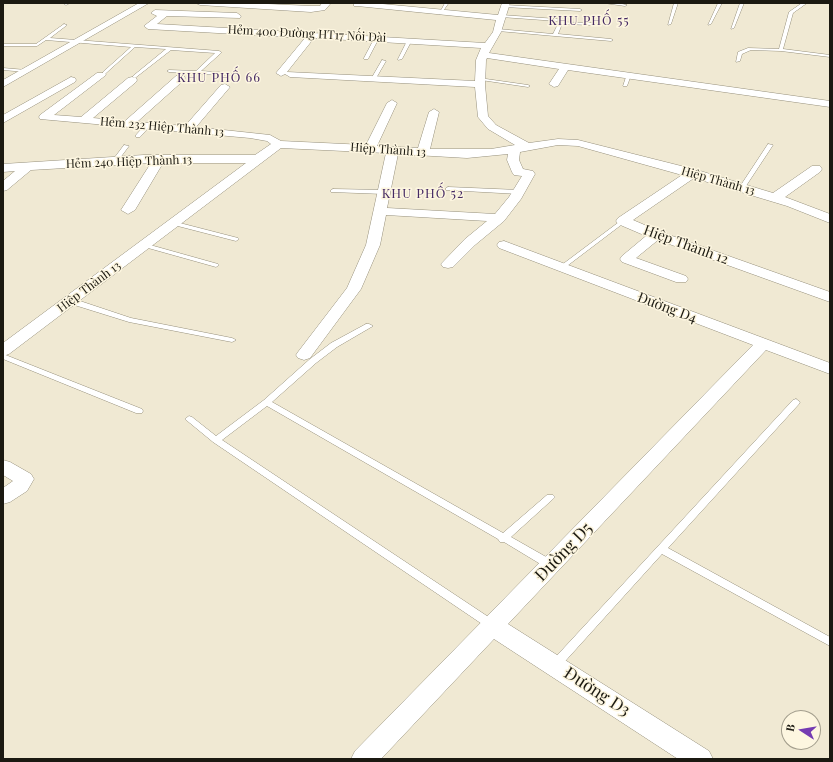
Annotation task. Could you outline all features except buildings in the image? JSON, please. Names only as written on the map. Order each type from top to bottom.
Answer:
[{"type":"street","points":[[3,84],[145,3]]},
{"type":"street","points":[[200,3],[311,9],[322,8],[327,3]]},
{"type":"street","points":[[356,4],[396,6],[440,19],[502,17]]},
{"type":"street","points":[[448,264],[470,242],[498,218],[519,192],[529,174],[518,172],[513,160],[521,148],[492,127],[483,117],[481,60],[502,17],[505,4]]},
{"type":"street","points":[[131,11],[243,17]]},
{"type":"street","name":"Hẻm 400 Đường HT17 Nối Dài","points":[[166,13],[148,26],[410,40],[486,50],[566,66],[830,104]]},
{"type":"street","points":[[375,14],[409,18]]},
{"type":"street","points":[[189,37],[198,29]]},
{"type":"street","points":[[312,35],[285,74],[481,85]]},
{"type":"street","points":[[554,84],[566,66]]},
{"type":"street","points":[[585,80],[590,69]]},
{"type":"street","name":"Hẻm 232 Hiệp Thành 13","points":[[103,74],[44,117],[250,135],[270,138],[278,144]]},
{"type":"street","points":[[83,121],[133,78]]},
{"type":"street","points":[[128,124],[180,78]]},
{"type":"street","points":[[3,120],[71,80]]},
{"type":"street","points":[[384,90],[481,85]]},
{"type":"street","points":[[621,85],[637,87]]},
{"type":"street","points":[[187,130],[225,87]]},
{"type":"street","points":[[370,149],[392,103]]},
{"type":"street","points":[[423,152],[434,112]]},
{"type":"street","name":"Hiệp Thành 13","points":[[3,351],[71,301],[256,159],[278,144],[423,152],[491,153],[558,142],[578,143],[693,173],[774,198],[830,219]]},
{"type":"street","points":[[304,355],[354,289],[373,245],[393,150]]},
{"type":"street","points":[[128,210],[159,159]]},
{"type":"street","name":"Hẻm 240 Hiệp Thành 13","points":[[3,168],[159,159],[256,159]]},
{"type":"street","points":[[3,187],[27,167]]},
{"type":"street","points":[[774,198],[788,190],[816,169]]},
{"type":"street","name":"Hiệp Thành 12","points":[[623,221],[693,173]]},
{"type":"street","points":[[380,211],[498,218]]},
{"type":"street","name":"Hiệp Thành 12","points":[[623,221],[656,235],[830,297]]},
{"type":"street","points":[[656,235],[634,251],[627,259],[681,279]]},
{"type":"street","name":"Đường D4","points":[[504,245],[561,268],[830,369]]},
{"type":"street","name":"Đường D5","points":[[364,759],[764,344]]},
{"type":"street","points":[[3,466],[24,480],[20,486],[3,498]]},
{"type":"street","name":"Đường D3","points":[[493,626],[700,759]]},
{"type":"lane","points":[[543,3],[569,5]]},
{"type":"lane","points":[[606,3],[625,4]]},
{"type":"lane","points":[[669,24],[676,3]]},
{"type":"lane","points":[[709,24],[720,6],[720,3]]},
{"type":"lane","points":[[732,28],[742,3]]},
{"type":"lane","points":[[781,50],[791,12],[805,3]]},
{"type":"lane","points":[[440,19],[446,4]]},
{"type":"lane","points":[[505,4],[580,10]]},
{"type":"lane","points":[[502,17],[557,20]]},
{"type":"lane","points":[[555,35],[560,23],[592,24]]},
{"type":"lane","points":[[3,45],[37,45],[65,25]]},
{"type":"lane","points":[[496,29],[611,40]]},
{"type":"lane","points":[[366,58],[377,38]]},
{"type":"lane","points":[[45,39],[219,52],[196,73]]},
{"type":"lane","points":[[400,59],[410,40]]},
{"type":"lane","points":[[103,74],[134,46]]},
{"type":"lane","points":[[133,78],[169,49]]},
{"type":"lane","points":[[738,61],[740,53],[750,49],[781,50],[830,56]]},
{"type":"lane","points":[[374,79],[384,61]]},
{"type":"lane","points":[[3,69],[26,71]]},
{"type":"lane","points":[[169,71],[230,74]]},
{"type":"lane","points":[[621,85],[629,75]]},
{"type":"lane","points":[[481,85],[528,86]]},
{"type":"lane","points":[[138,136],[147,126]]},
{"type":"lane","points":[[742,188],[770,145]]},
{"type":"lane","points":[[115,161],[126,146]]},
{"type":"lane","points":[[448,189],[519,192]]},
{"type":"lane","points":[[333,191],[384,192]]},
{"type":"lane","points":[[561,268],[623,221]]},
{"type":"lane","points":[[172,223],[236,239]]},
{"type":"lane","points":[[143,245],[216,265]]},
{"type":"lane","points":[[71,301],[129,320],[232,340]]},
{"type":"lane","points":[[216,440],[267,402],[313,361],[334,346],[370,326]]},
{"type":"lane","points":[[3,356],[139,411]]},
{"type":"lane","points":[[267,402],[551,565]]},
{"type":"lane","points":[[555,666],[796,402]]},
{"type":"lane","points":[[189,419],[216,440],[493,626]]},
{"type":"lane","points":[[504,539],[550,497]]},
{"type":"lane","points":[[661,549],[830,642]]},
{"type":"district","name":"KHU PHỐ 55","points":[[589,21]]},
{"type":"district","name":"KHU PHỐ 66","points":[[219,78]]},
{"type":"district","name":"KHU PHỐ 52","points":[[423,194]]}]
